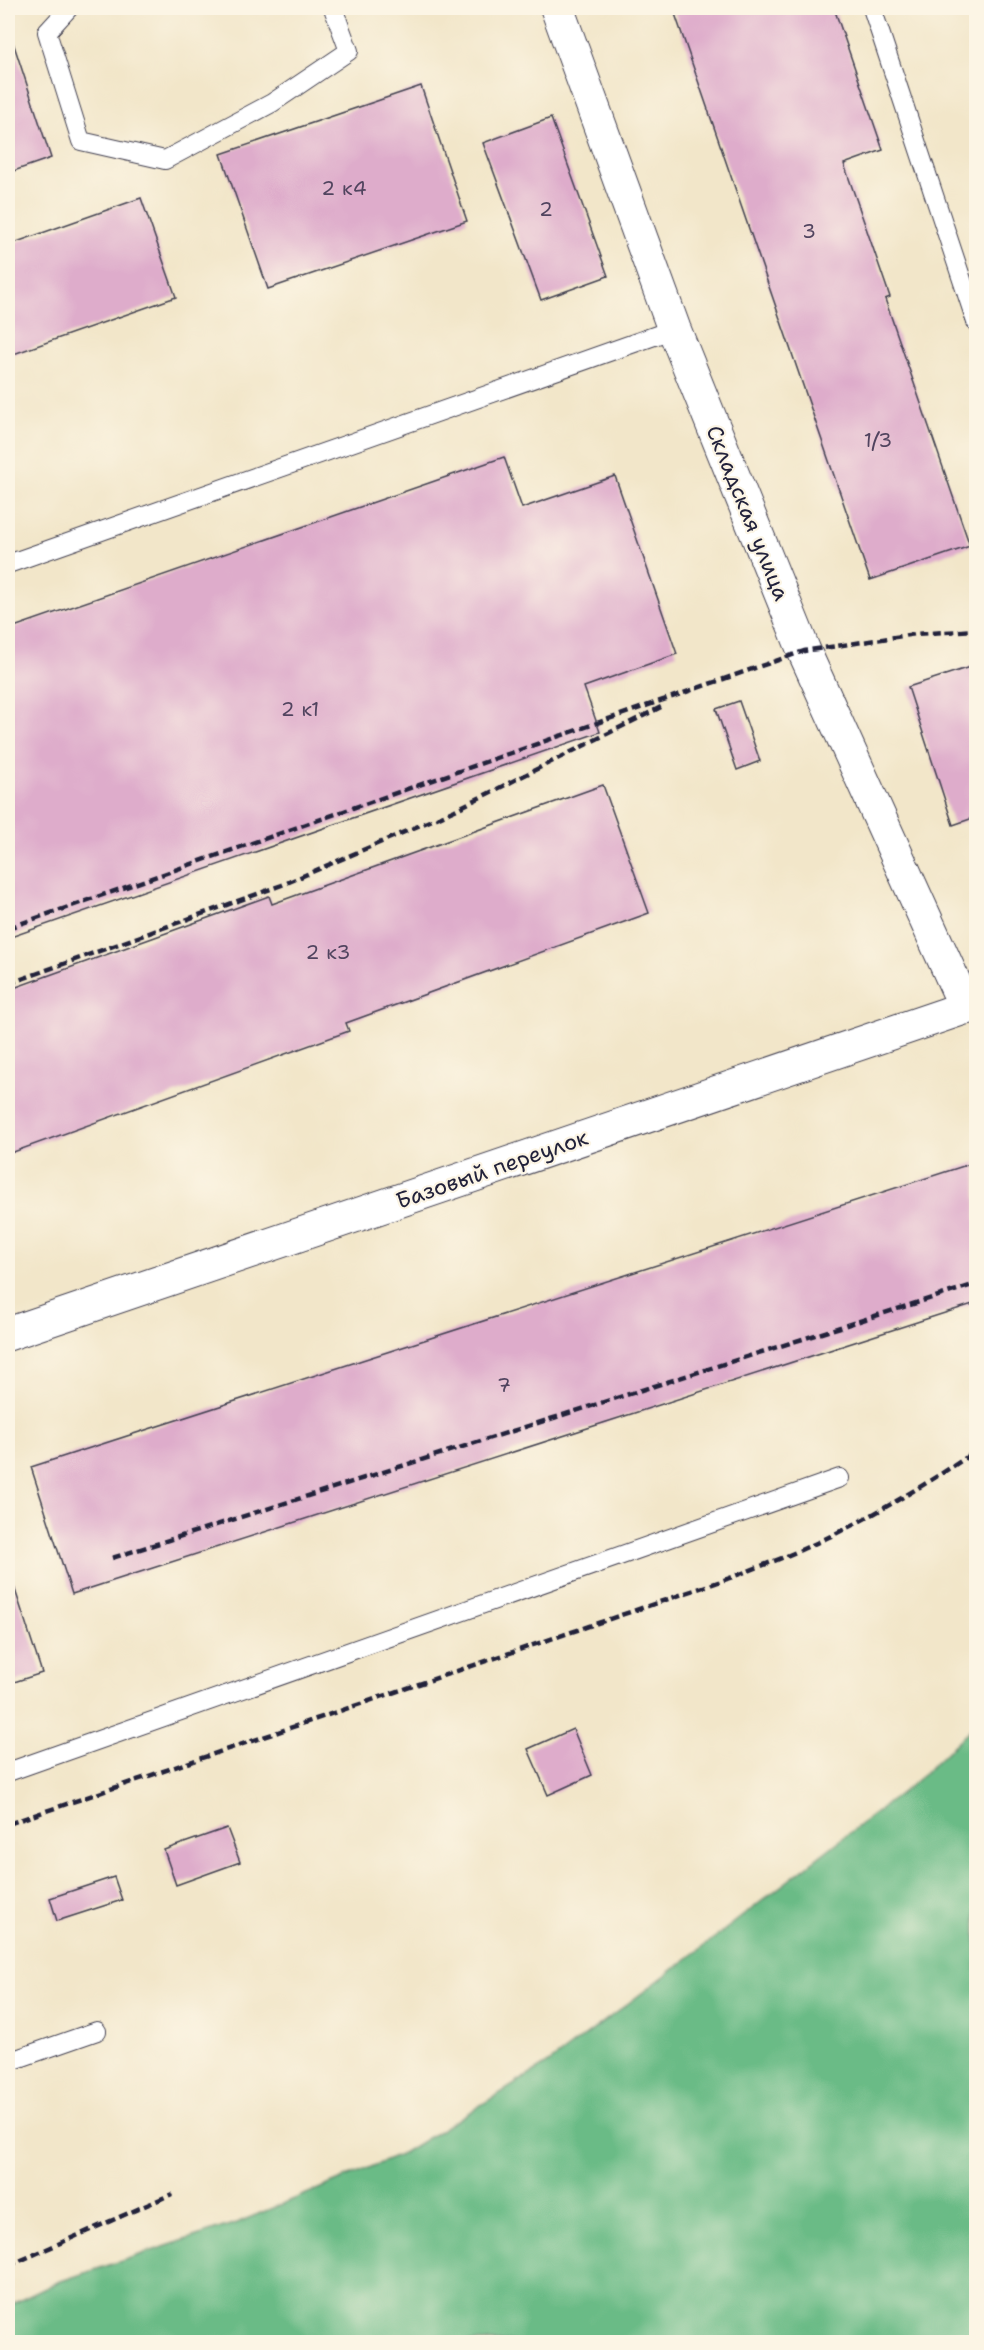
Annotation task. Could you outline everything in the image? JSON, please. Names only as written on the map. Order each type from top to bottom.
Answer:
[{"type":"street","name":"Складская улица","points":[[557,8],[674,330],[804,651],[971,1006]]},
{"type":"street","name":"Базовый переулок","points":[[8,1334],[971,1006]]},
{"type":"lane","points":[[69,8],[47,32],[81,141],[165,160],[272,103],[349,51],[333,8]]},
{"type":"lane","points":[[872,8],[976,322]]},
{"type":"lane","points":[[8,564],[674,330]]},
{"type":"lane","points":[[8,1772],[840,1478]]},
{"type":"lane","points":[[8,2062],[97,2031]]},
{"type":"green space","points":[[976,1724],[976,2342],[8,2342],[8,2306],[58,2282],[239,2222],[400,2155],[549,2063],[915,1782]]},
{"type":"building","points":[[673,8],[834,8],[883,150],[844,164],[890,297],[885,299],[970,546],[870,580]]},
{"type":"building","points":[[8,27],[51,158],[8,173]]},
{"type":"building","points":[[421,86],[467,221],[268,289],[221,154]]},
{"type":"building","points":[[551,118],[608,276],[541,300],[483,143]]},
{"type":"building","points":[[141,198],[176,297],[8,356],[8,245]]},
{"type":"building","points":[[504,457],[522,508],[615,476],[677,654],[584,687],[600,732],[8,938],[8,629]]},
{"type":"building","points":[[976,665],[976,817],[953,825],[908,687]]},
{"type":"building","points":[[739,701],[760,761],[737,770],[716,709]]},
{"type":"building","points":[[603,785],[649,913],[346,1023],[349,1031],[8,1154],[8,990],[269,896],[272,904]]},
{"type":"building","points":[[976,1162],[976,1303],[72,1594],[31,1467]]},
{"type":"building","points":[[8,1568],[42,1673],[8,1684]]},
{"type":"building","points":[[573,1729],[592,1775],[548,1795],[528,1749]]},
{"type":"building","points":[[227,1828],[240,1862],[176,1885],[164,1850]]},
{"type":"building","points":[[114,1877],[122,1900],[57,1921],[50,1898]]},
{"type":"railway","points":[[8,928],[804,651],[915,634],[976,630]]},
{"type":"railway","points":[[8,984],[282,885],[455,810],[661,707]]},
{"type":"railway","points":[[112,1558],[976,1284]]},
{"type":"railway","points":[[8,1824],[770,1563],[866,1518],[911,1493],[976,1451]]},
{"type":"railway","points":[[8,2266],[172,2194]]}]
